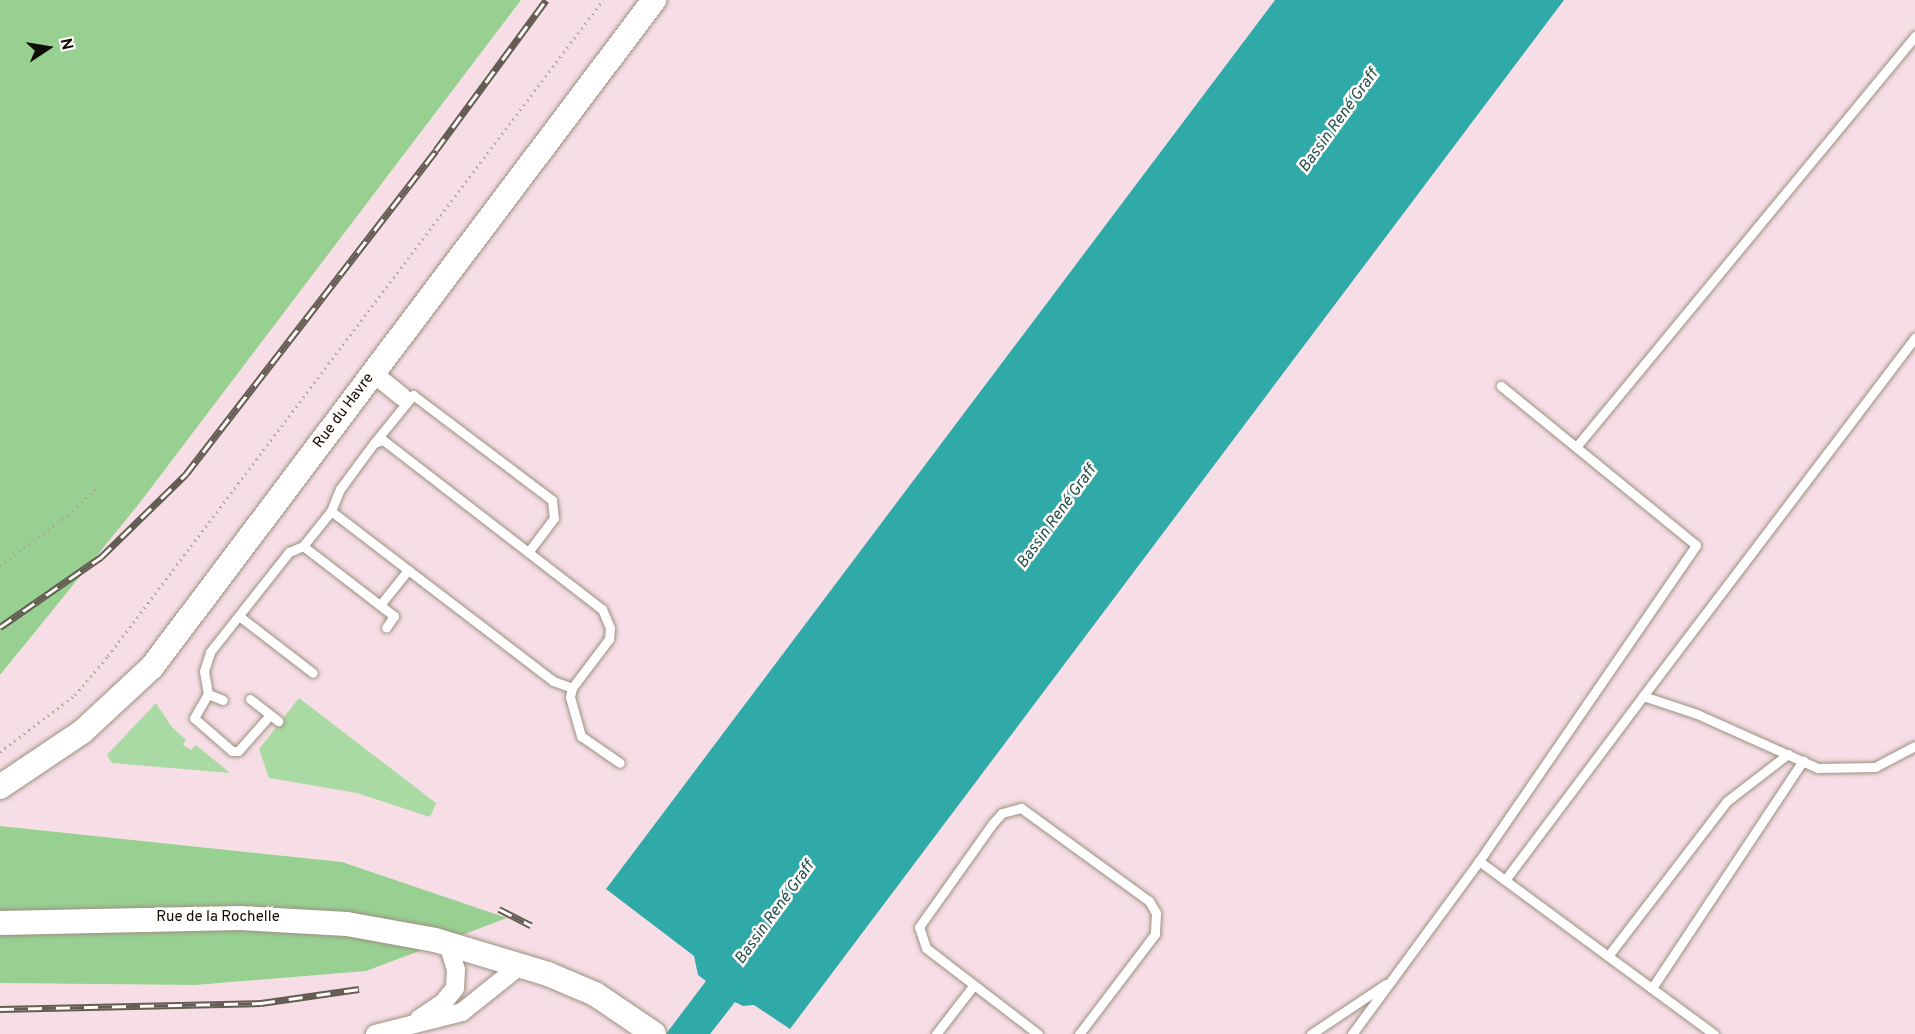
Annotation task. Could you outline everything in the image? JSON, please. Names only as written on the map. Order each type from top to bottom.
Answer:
[{"type":"main road","name":"Rue du Havre","points":[[0,787],[82,732],[152,667],[654,0]]},
{"type":"main road","name":"Rue de la Rochelle","points":[[0,923],[281,918],[347,924],[441,941],[522,964],[595,994],[654,1034]]},
{"type":"street","points":[[373,373],[405,398]]},
{"type":"street","points":[[407,1026],[443,1004],[455,988],[456,970],[441,941]]},
{"type":"street","points":[[375,1034],[462,1012],[522,964]]},
{"type":"lane","points":[[1576,447],[1915,36]]},
{"type":"lane","points":[[1505,880],[1915,338]]},
{"type":"lane","points":[[1352,1034],[1479,861],[1696,545],[1501,386]]},
{"type":"lane","points":[[250,699],[274,718],[238,752],[232,751],[194,718],[208,694],[204,671],[210,652],[289,552],[303,546],[331,511],[340,489],[405,398],[413,395],[552,500],[554,518],[529,551]]},
{"type":"lane","points":[[374,443],[383,440],[393,444],[529,551],[607,617],[609,639],[572,688],[572,711],[580,736],[620,763]]},
{"type":"lane","points":[[331,511],[554,681],[572,688]]},
{"type":"lane","points":[[303,546],[394,616],[386,628]]},
{"type":"lane","points":[[380,605],[408,570]]},
{"type":"lane","points":[[239,616],[313,673]]},
{"type":"lane","points":[[208,694],[224,700]]},
{"type":"lane","points":[[1643,696],[1697,714],[1818,768],[1875,767],[1915,746]]},
{"type":"lane","points":[[1608,956],[1727,801],[1788,754]]},
{"type":"lane","points":[[1652,988],[1803,761]]},
{"type":"lane","points":[[1038,1034],[926,948],[919,927],[993,823],[1002,813],[1021,808],[1149,901],[1155,913],[1155,934],[1078,1034]]},
{"type":"lane","points":[[1479,861],[1713,1034]]},
{"type":"lane","points":[[1311,1034],[1393,979]]},
{"type":"lane","points":[[936,1034],[973,986]]},
{"type":"path","points":[[0,752],[75,694],[108,656],[603,0]]},
{"type":"path","points":[[0,566],[73,511],[98,486]]},
{"type":"shaded area","points":[[521,0],[1915,0],[1915,1034],[0,1034],[0,983],[195,985],[366,971],[342,862],[0,826],[0,675],[138,505]]},
{"type":"green space","points":[[0,0],[521,0],[138,505],[0,675]]},
{"type":"green space","points":[[299,698],[436,803],[430,817],[357,793],[269,778],[259,749]]},
{"type":"green space","points":[[156,703],[171,726],[186,740],[183,745],[191,750],[196,745],[230,773],[112,763],[107,755]]},
{"type":"green space","points":[[0,826],[342,862],[507,918],[366,971],[195,985],[0,983]]},
{"type":"water","name":"Bassin René Graff","points":[[1275,0],[1564,0],[790,1029],[754,1005],[743,1006],[735,1002],[710,1034],[666,1034],[706,981],[698,975],[694,956],[606,889]]},
{"type":"railway","points":[[0,627],[101,557],[186,474],[436,150],[546,0]]},
{"type":"railway","points":[[499,909],[531,925]]},
{"type":"railway","points":[[0,1009],[261,1003],[359,989]]}]
